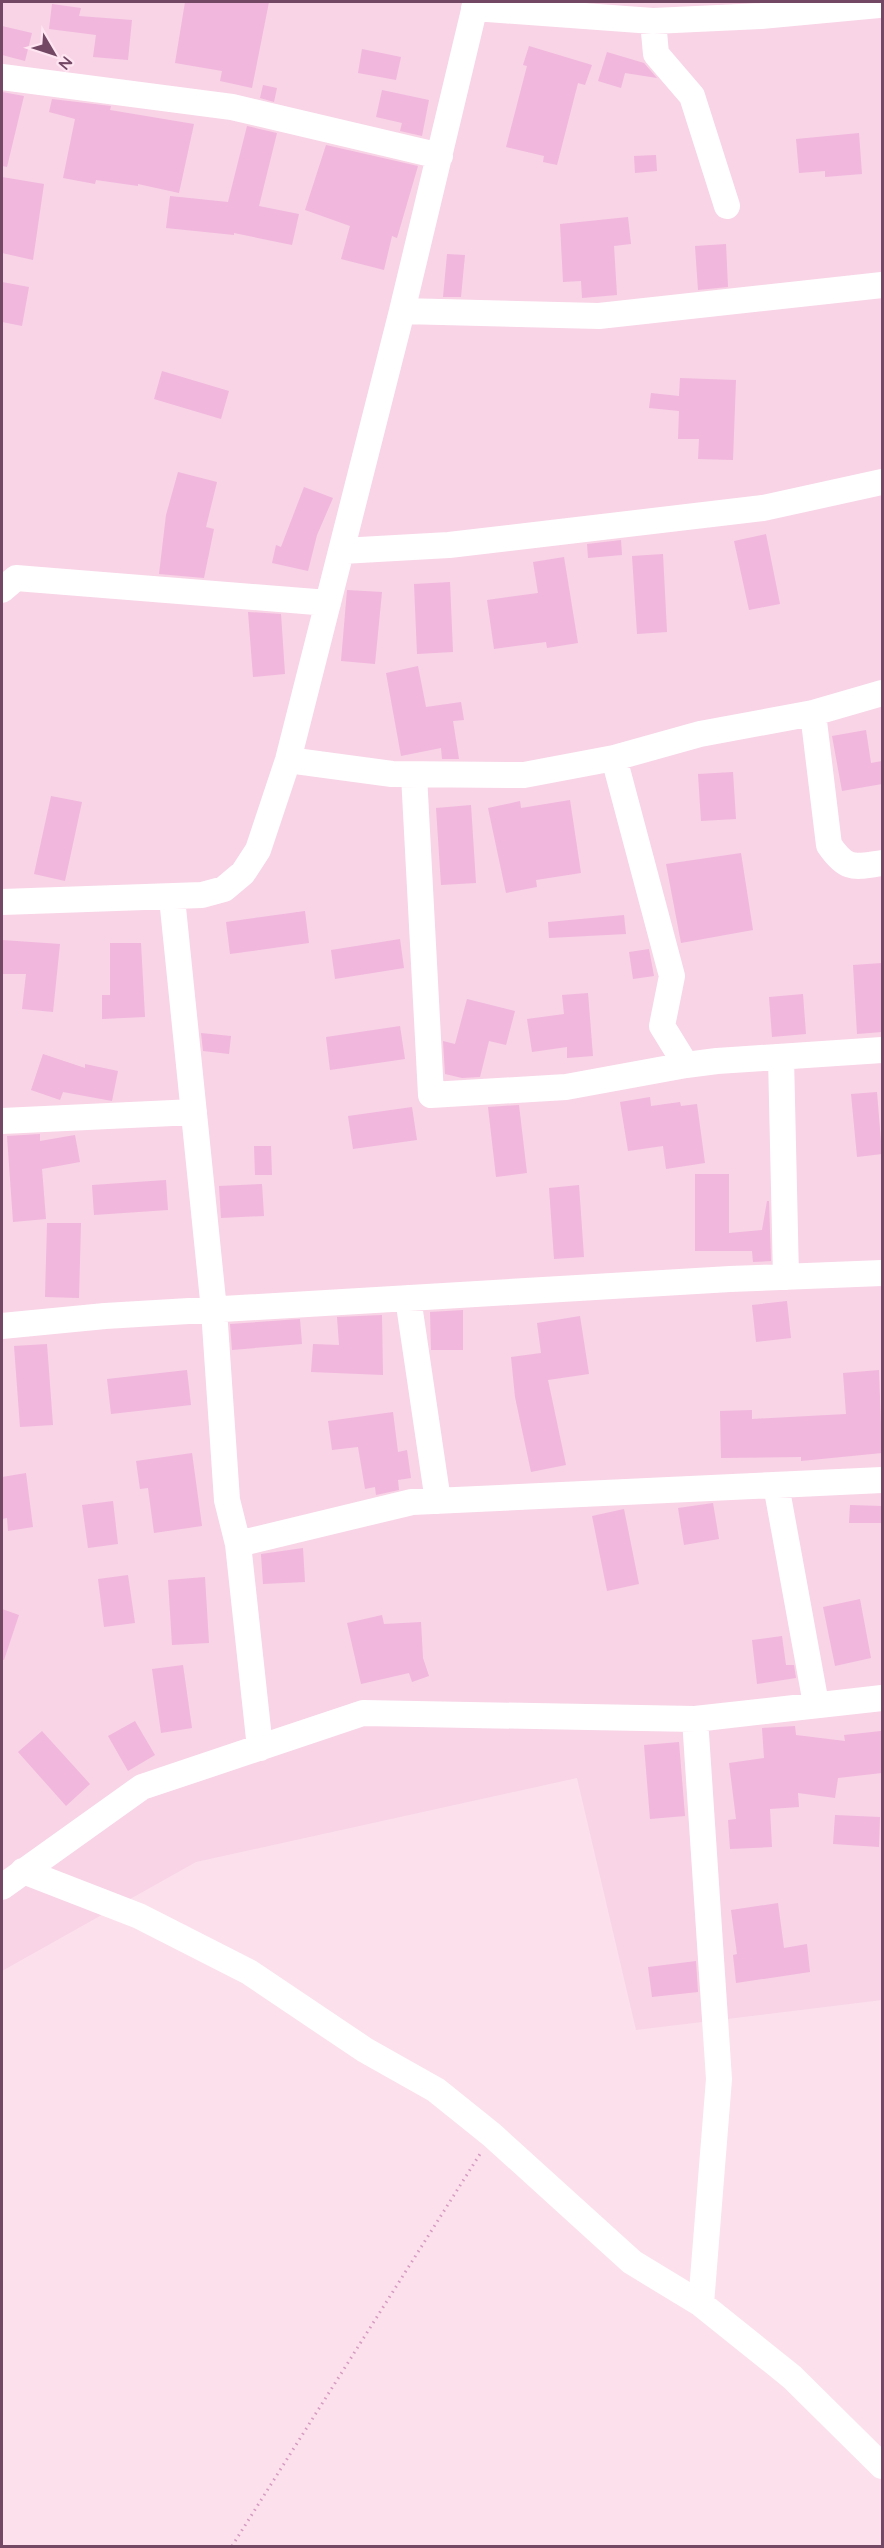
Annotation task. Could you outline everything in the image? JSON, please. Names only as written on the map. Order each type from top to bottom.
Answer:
[{"type":"street","points":[[2,902],[172,898],[202,895],[224,889],[243,873],[258,850],[288,760],[342,550],[475,5],[653,21],[691,11],[880,4]]},
{"type":"street","points":[[653,21],[656,54],[692,96],[727,206]]},
{"type":"street","points":[[2,76],[232,107],[440,156]]},
{"type":"street","points":[[402,311],[599,316],[882,285]]},
{"type":"street","points":[[342,550],[449,545],[763,508],[882,482]]},
{"type":"street","points":[[2,590],[16,578],[328,603]]},
{"type":"street","points":[[288,760],[414,775],[524,775],[614,758],[700,734],[813,713],[882,693]]},
{"type":"street","points":[[813,713],[829,845],[839,860],[852,867],[882,862]]},
{"type":"street","points":[[614,758],[672,976],[662,1026],[686,1065]]},
{"type":"street","points":[[414,775],[431,1095],[566,1087],[686,1065],[882,1050]]},
{"type":"street","points":[[172,898],[214,1310],[227,1500],[238,1544],[260,1748]]},
{"type":"street","points":[[781,1058],[786,1277]]},
{"type":"street","points":[[2,1121],[194,1112]]},
{"type":"street","points":[[2,1326],[408,1298],[882,1273]]},
{"type":"street","points":[[408,1298],[438,1501]]},
{"type":"street","points":[[238,1544],[412,1502],[882,1480]]},
{"type":"street","points":[[776,1485],[816,1704]]},
{"type":"street","points":[[8,1881],[142,1787],[363,1713],[695,1719],[882,1698]]},
{"type":"street","points":[[695,1719],[719,2079],[701,2304]]},
{"type":"street","points":[[8,1881],[139,1916],[249,1972],[365,2050],[436,2090],[492,2135],[632,2262],[701,2304],[792,2377],[882,2466]]},
{"type":"path","points":[[232,2547],[492,2135]]},
{"type":"shaded area","points":[[2,2],[882,2],[882,2000],[636,2030],[577,1778],[196,1862],[2,1971]]},
{"type":"building","points":[[185,2],[269,2],[252,88],[220,81],[222,71],[175,63]]},
{"type":"building","points":[[52,4],[81,8],[79,16],[132,20],[128,60],[93,57],[96,35],[49,29]]},
{"type":"building","points":[[2,26],[32,33],[25,61],[2,55]]},
{"type":"building","points":[[529,46],[592,65],[585,85],[578,83],[557,165],[543,162],[544,156],[506,147],[527,66],[523,65]]},
{"type":"building","points":[[362,49],[401,57],[396,80],[358,73]]},
{"type":"building","points":[[607,52],[644,63],[657,78],[625,73],[621,88],[598,81]]},
{"type":"building","points":[[263,85],[277,88],[274,102],[260,98]]},
{"type":"building","points":[[382,90],[429,100],[422,136],[400,131],[402,123],[376,117]]},
{"type":"building","points":[[2,92],[24,96],[7,167],[2,166]]},
{"type":"building","points":[[52,99],[111,106],[110,110],[194,124],[179,193],[138,184],[138,186],[96,180],[95,184],[63,178],[75,119],[49,112]]},
{"type":"building","points":[[247,126],[277,133],[259,206],[299,214],[292,245],[234,233],[234,235],[166,228],[170,196],[228,202]]},
{"type":"building","points":[[859,133],[862,174],[825,177],[825,171],[799,173],[796,139]]},
{"type":"building","points":[[326,145],[418,166],[397,238],[392,236],[384,270],[341,259],[350,226],[305,210]]},
{"type":"building","points":[[656,155],[657,171],[635,173],[634,156]]},
{"type":"building","points":[[2,177],[44,184],[33,260],[2,253]]},
{"type":"building","points":[[628,217],[631,244],[614,246],[617,295],[582,298],[581,281],[563,282],[560,224]]},
{"type":"building","points":[[726,244],[728,287],[698,290],[695,246]]},
{"type":"building","points":[[447,254],[465,255],[461,297],[443,297]]},
{"type":"building","points":[[2,282],[29,287],[22,326],[2,322]]},
{"type":"building","points":[[162,371],[229,391],[221,419],[154,399]]},
{"type":"building","points":[[680,378],[736,380],[733,460],[698,459],[699,439],[678,439],[679,411],[649,408],[651,393],[679,396]]},
{"type":"building","points":[[178,472],[217,482],[206,527],[214,529],[204,578],[159,574],[166,515]]},
{"type":"building","points":[[304,487],[333,498],[317,535],[308,571],[272,563],[276,545],[281,547]]},
{"type":"building","points":[[766,534],[780,604],[749,610],[734,541]]},
{"type":"building","points":[[621,540],[622,555],[588,558],[587,544]]},
{"type":"building","points":[[663,554],[667,632],[637,634],[632,556]]},
{"type":"building","points":[[564,557],[578,643],[547,648],[546,642],[494,649],[487,600],[538,593],[533,562]]},
{"type":"building","points":[[450,582],[453,652],[417,654],[414,584]]},
{"type":"building","points":[[347,590],[382,592],[375,664],[341,661]]},
{"type":"building","points":[[248,612],[281,614],[285,674],[253,677]]},
{"type":"building","points":[[418,666],[426,707],[461,702],[464,720],[453,721],[459,759],[442,759],[441,748],[401,756],[386,673]]},
{"type":"building","points":[[866,730],[871,763],[882,761],[882,784],[842,791],[832,736]]},
{"type":"building","points":[[733,772],[736,819],[701,821],[698,774]]},
{"type":"building","points":[[51,796],[82,802],[65,881],[34,874]]},
{"type":"building","points":[[570,800],[581,873],[536,880],[537,887],[506,893],[488,808],[520,801],[521,808]]},
{"type":"building","points":[[471,805],[476,883],[441,885],[436,808]]},
{"type":"building","points":[[741,853],[753,930],[681,943],[666,864]]},
{"type":"building","points":[[305,911],[309,943],[230,954],[226,922]]},
{"type":"building","points":[[624,915],[626,934],[549,938],[548,922]]},
{"type":"building","points":[[400,939],[404,968],[335,979],[331,950]]},
{"type":"building","points":[[2,940],[60,944],[53,1012],[22,1009],[26,974],[2,974]]},
{"type":"building","points":[[110,943],[141,943],[145,1017],[102,1019],[102,995],[110,995]]},
{"type":"building","points":[[649,949],[654,976],[633,979],[629,952]]},
{"type":"building","points":[[882,963],[882,1032],[857,1034],[853,965]]},
{"type":"building","points":[[588,993],[593,1056],[567,1058],[567,1047],[532,1052],[527,1019],[564,1014],[562,995]]},
{"type":"building","points":[[803,994],[806,1034],[772,1037],[769,997]]},
{"type":"building","points":[[467,999],[515,1011],[506,1045],[489,1041],[480,1077],[462,1078],[445,1074],[443,1041],[455,1044]]},
{"type":"building","points":[[400,1026],[405,1059],[330,1070],[326,1037]]},
{"type":"building","points":[[201,1033],[231,1036],[229,1054],[203,1051]]},
{"type":"building","points":[[43,1054],[85,1068],[85,1064],[118,1071],[112,1101],[63,1092],[60,1100],[31,1090]]},
{"type":"building","points":[[877,1092],[882,1154],[857,1157],[851,1094]]},
{"type":"building","points":[[650,1097],[651,1106],[680,1102],[681,1106],[697,1104],[705,1163],[666,1169],[663,1146],[628,1151],[620,1102]]},
{"type":"building","points":[[519,1105],[527,1173],[496,1177],[488,1107]]},
{"type":"building","points":[[412,1107],[417,1140],[353,1149],[348,1116]]},
{"type":"building","points":[[40,1134],[40,1141],[75,1135],[80,1162],[42,1169],[46,1219],[13,1222],[7,1136]]},
{"type":"building","points":[[254,1146],[271,1146],[272,1175],[255,1175]]},
{"type":"building","points":[[695,1174],[729,1174],[729,1233],[762,1230],[767,1201],[769,1201],[771,1261],[753,1262],[752,1251],[695,1251]]},
{"type":"building","points":[[166,1180],[168,1210],[94,1215],[92,1185]]},
{"type":"building","points":[[262,1184],[264,1216],[221,1218],[219,1186]]},
{"type":"building","points":[[579,1185],[584,1257],[554,1259],[549,1188]]},
{"type":"building","points":[[47,1223],[81,1223],[79,1298],[45,1297]]},
{"type":"building","points":[[787,1301],[791,1338],[756,1342],[752,1305]]},
{"type":"building","points":[[463,1310],[463,1350],[431,1350],[430,1312]]},
{"type":"building","points":[[382,1315],[383,1375],[311,1372],[313,1344],[339,1345],[337,1317]]},
{"type":"building","points":[[580,1316],[589,1374],[548,1380],[566,1465],[531,1472],[515,1397],[511,1357],[541,1353],[537,1323]]},
{"type":"building","points":[[300,1319],[302,1344],[232,1350],[230,1324]]},
{"type":"building","points":[[47,1344],[53,1425],[20,1427],[14,1346]]},
{"type":"building","points":[[187,1370],[191,1405],[111,1414],[107,1379]]},
{"type":"building","points":[[879,1370],[882,1453],[801,1461],[801,1457],[721,1458],[720,1411],[752,1410],[752,1419],[846,1414],[843,1373]]},
{"type":"building","points":[[393,1412],[398,1452],[407,1450],[411,1478],[398,1480],[399,1490],[376,1495],[375,1487],[365,1489],[358,1447],[332,1450],[328,1421]]},
{"type":"building","points":[[192,1453],[202,1526],[154,1533],[148,1488],[140,1489],[136,1461]]},
{"type":"building","points":[[26,1473],[33,1527],[8,1531],[7,1518],[2,1519],[2,1477]]},
{"type":"building","points":[[113,1501],[118,1544],[88,1548],[82,1505]]},
{"type":"building","points":[[713,1503],[719,1539],[684,1545],[678,1508]]},
{"type":"building","points":[[850,1505],[882,1506],[882,1523],[849,1523]]},
{"type":"building","points":[[624,1509],[639,1584],[607,1591],[592,1516]]},
{"type":"building","points":[[303,1548],[305,1582],[263,1584],[261,1554]]},
{"type":"building","points":[[128,1575],[135,1623],[104,1627],[98,1579]]},
{"type":"building","points":[[205,1577],[209,1643],[172,1645],[168,1580]]},
{"type":"building","points":[[860,1599],[871,1658],[835,1666],[823,1607]]},
{"type":"building","points":[[2,1609],[19,1615],[4,1660],[2,1659]]},
{"type":"building","points":[[382,1615],[384,1624],[421,1622],[423,1658],[429,1676],[412,1682],[409,1673],[361,1684],[347,1623]]},
{"type":"building","points":[[782,1636],[786,1665],[794,1665],[796,1678],[757,1684],[752,1640]]},
{"type":"building","points":[[183,1665],[192,1728],[161,1733],[152,1669]]},
{"type":"building","points":[[135,1721],[155,1755],[128,1771],[108,1736]]},
{"type":"building","points":[[795,1726],[796,1735],[845,1741],[844,1735],[881,1731],[882,1773],[838,1778],[835,1798],[798,1793],[799,1807],[770,1809],[772,1847],[730,1849],[728,1820],[736,1819],[729,1763],[764,1758],[762,1728]]},
{"type":"building","points":[[42,1731],[90,1784],[66,1806],[18,1752]]},
{"type":"building","points":[[679,1742],[685,1816],[650,1819],[644,1745]]},
{"type":"building","points":[[835,1815],[880,1817],[879,1847],[833,1844]]},
{"type":"building","points":[[778,1903],[784,1948],[807,1944],[810,1972],[736,1983],[733,1955],[737,1954],[731,1910]]},
{"type":"building","points":[[696,1961],[698,1992],[652,1997],[648,1967]]}]
